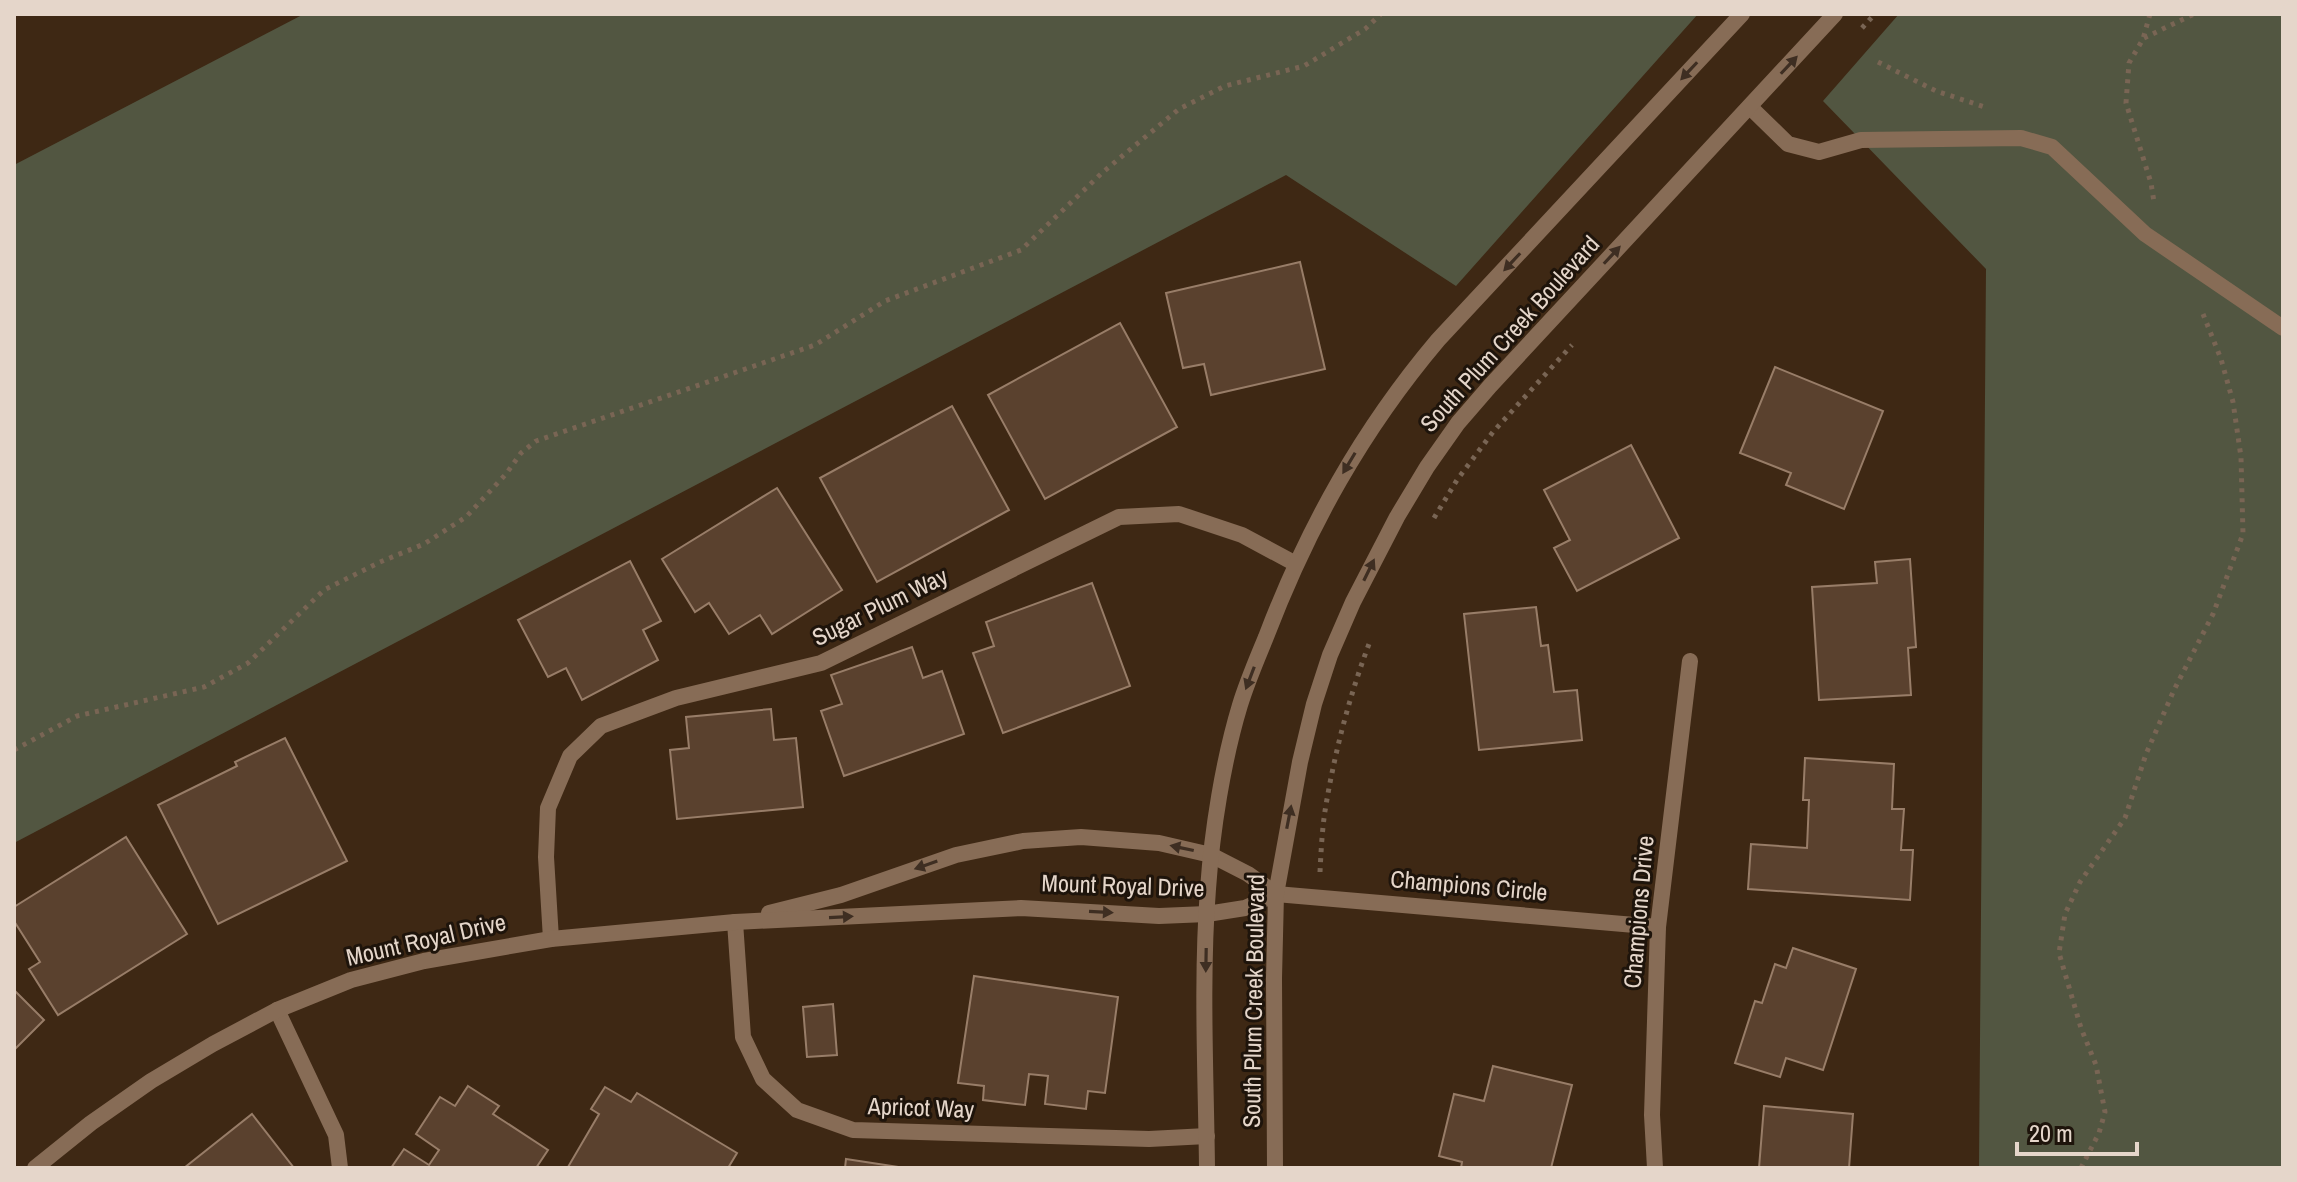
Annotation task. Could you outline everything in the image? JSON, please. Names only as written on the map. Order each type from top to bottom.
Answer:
[{"type":"street","name":"South Plum Creek Boulevard","points":[[1207,1168],[1207,914],[1211,855],[1240,705],[1296,564],[1337,484],[1403,381],[1742,14]]},
{"type":"street","name":"South Plum Creek Boulevard","points":[[1275,1168],[1276,894],[1314,704],[1330,655],[1374,559],[1427,467],[1458,423],[1835,14]]},
{"type":"street","points":[[1750,107],[1788,144],[1819,152],[1861,140],[2021,138],[2052,147],[2145,234],[2283,328]]},
{"type":"street","name":"Sugar Plum Way","points":[[551,939],[546,857],[548,808],[570,756],[601,726],[676,698],[821,663],[1119,517],[1179,514],[1242,535],[1296,564]]},
{"type":"street","name":"Champions Drive","points":[[1655,1168],[1652,1115],[1658,927],[1690,661]]},
{"type":"street","name":"Mount Royal Drive","points":[[735,922],[841,895],[956,855],[1023,841],[1081,837],[1159,843],[1211,855],[1248,874],[1276,894]]},
{"type":"street","name":"Mount Royal Drive","points":[[43,1166],[91,1123],[151,1081],[213,1044],[277,1010],[351,980],[424,961],[551,939],[735,922],[1021,908],[1159,916],[1207,914],[1245,908],[1276,894]]},
{"type":"street","name":"Champions Circle","points":[[1276,894],[1658,927]]},
{"type":"street","name":"Apricot Way","points":[[735,922],[743,1037],[763,1079],[797,1110],[853,1130],[1149,1139],[1207,1136]]},
{"type":"street","points":[[277,1010],[336,1135],[340,1168]]},
{"type":"path","points":[[14,750],[77,716],[204,687],[248,663],[324,590],[424,544],[466,517],[521,453],[536,441],[815,345],[885,301],[1021,250],[1103,172],[1179,109],[1225,86],[1304,66],[1365,29],[1381,14]]},
{"type":"path","points":[[1854,37],[1875,14]]},
{"type":"path","points":[[2150,14],[2143,39],[2129,63],[2126,103],[2151,183],[2155,208]]},
{"type":"path","points":[[2143,39],[2194,14]]},
{"type":"path","points":[[1878,62],[1936,91],[1989,108]]},
{"type":"path","points":[[2081,1168],[2099,1133],[2105,1112],[2096,1065],[2081,1028],[2059,953],[2065,914],[2080,882],[2125,818],[2157,728],[2213,614],[2243,534],[2241,457],[2233,402],[2221,359],[2199,304]]},
{"type":"path","points":[[1434,518],[1457,480],[1493,432],[1582,334]]},
{"type":"path","points":[[1318,896],[1325,812],[1342,734],[1373,634]]},
{"type":"green space","points":[[304,14],[1698,14],[1456,286],[1286,175],[14,843],[14,165]]},
{"type":"green space","points":[[1899,14],[2283,14],[2283,1168],[1979,1168],[1986,269],[1823,101]]},
{"type":"building","points":[[1300,262],[1325,369],[1211,395],[1204,364],[1183,368],[1166,293]]},
{"type":"building","points":[[1120,323],[1177,427],[1045,499],[988,395]]},
{"type":"building","points":[[1775,367],[1883,411],[1844,509],[1786,485],[1791,473],[1740,453]]},
{"type":"building","points":[[952,406],[1009,510],[877,582],[820,478]]},
{"type":"building","points":[[1631,445],[1679,538],[1577,591],[1554,548],[1570,540],[1544,490]]},
{"type":"building","points":[[777,488],[842,590],[772,634],[760,615],[729,634],[709,603],[695,612],[662,559]]},
{"type":"building","points":[[1910,559],[1916,647],[1908,648],[1911,695],[1819,700],[1812,587],[1877,583],[1875,562]]},
{"type":"building","points":[[630,561],[661,621],[643,630],[658,660],[582,700],[566,668],[548,677],[518,620]]},
{"type":"building","points":[[1092,583],[1130,686],[1003,733],[973,653],[994,646],[986,622]]},
{"type":"building","points":[[1536,607],[1541,646],[1548,645],[1554,692],[1577,690],[1582,740],[1479,750],[1464,614]]},
{"type":"building","points":[[912,647],[923,678],[942,671],[964,734],[844,776],[821,711],[842,704],[831,675]]},
{"type":"building","points":[[771,709],[774,740],[796,738],[803,807],[677,819],[670,750],[689,748],[686,717]]},
{"type":"building","points":[[285,738],[347,861],[218,924],[158,805]]},
{"type":"building","points":[[1805,758],[1894,764],[1892,809],[1904,809],[1901,850],[1913,850],[1910,900],[1748,889],[1751,844],[1807,848],[1809,800],[1803,800]]},
{"type":"building","points":[[126,837],[187,934],[58,1015],[29,969],[40,962],[14,921],[14,907]]},
{"type":"building","points":[[1793,948],[1856,969],[1823,1070],[1786,1058],[1780,1077],[1735,1063],[1755,1001],[1762,1003],[1775,964],[1786,968]]},
{"type":"building","points":[[974,976],[1118,997],[1105,1093],[1088,1091],[1086,1109],[1045,1104],[1048,1076],[1029,1074],[1025,1105],[983,1100],[984,1086],[958,1083]]},
{"type":"building","points":[[14,990],[44,1020],[14,1050]]},
{"type":"building","points":[[833,1004],[837,1055],[807,1057],[803,1007]]},
{"type":"building","points":[[1493,1066],[1572,1085],[1551,1168],[1461,1168],[1462,1162],[1439,1156],[1454,1094],[1484,1101]]},
{"type":"building","points":[[468,1086],[499,1106],[493,1114],[548,1150],[536,1168],[391,1168],[404,1149],[429,1165],[439,1150],[416,1134],[440,1097],[455,1106]]},
{"type":"building","points":[[605,1087],[631,1102],[637,1093],[737,1153],[728,1168],[568,1167],[599,1114],[591,1109]]},
{"type":"building","points":[[1764,1106],[1853,1114],[1849,1168],[1759,1168]]},
{"type":"building","points":[[252,1114],[294,1168],[184,1168]]},
{"type":"building","points":[[846,1159],[905,1168],[845,1168]]}]
